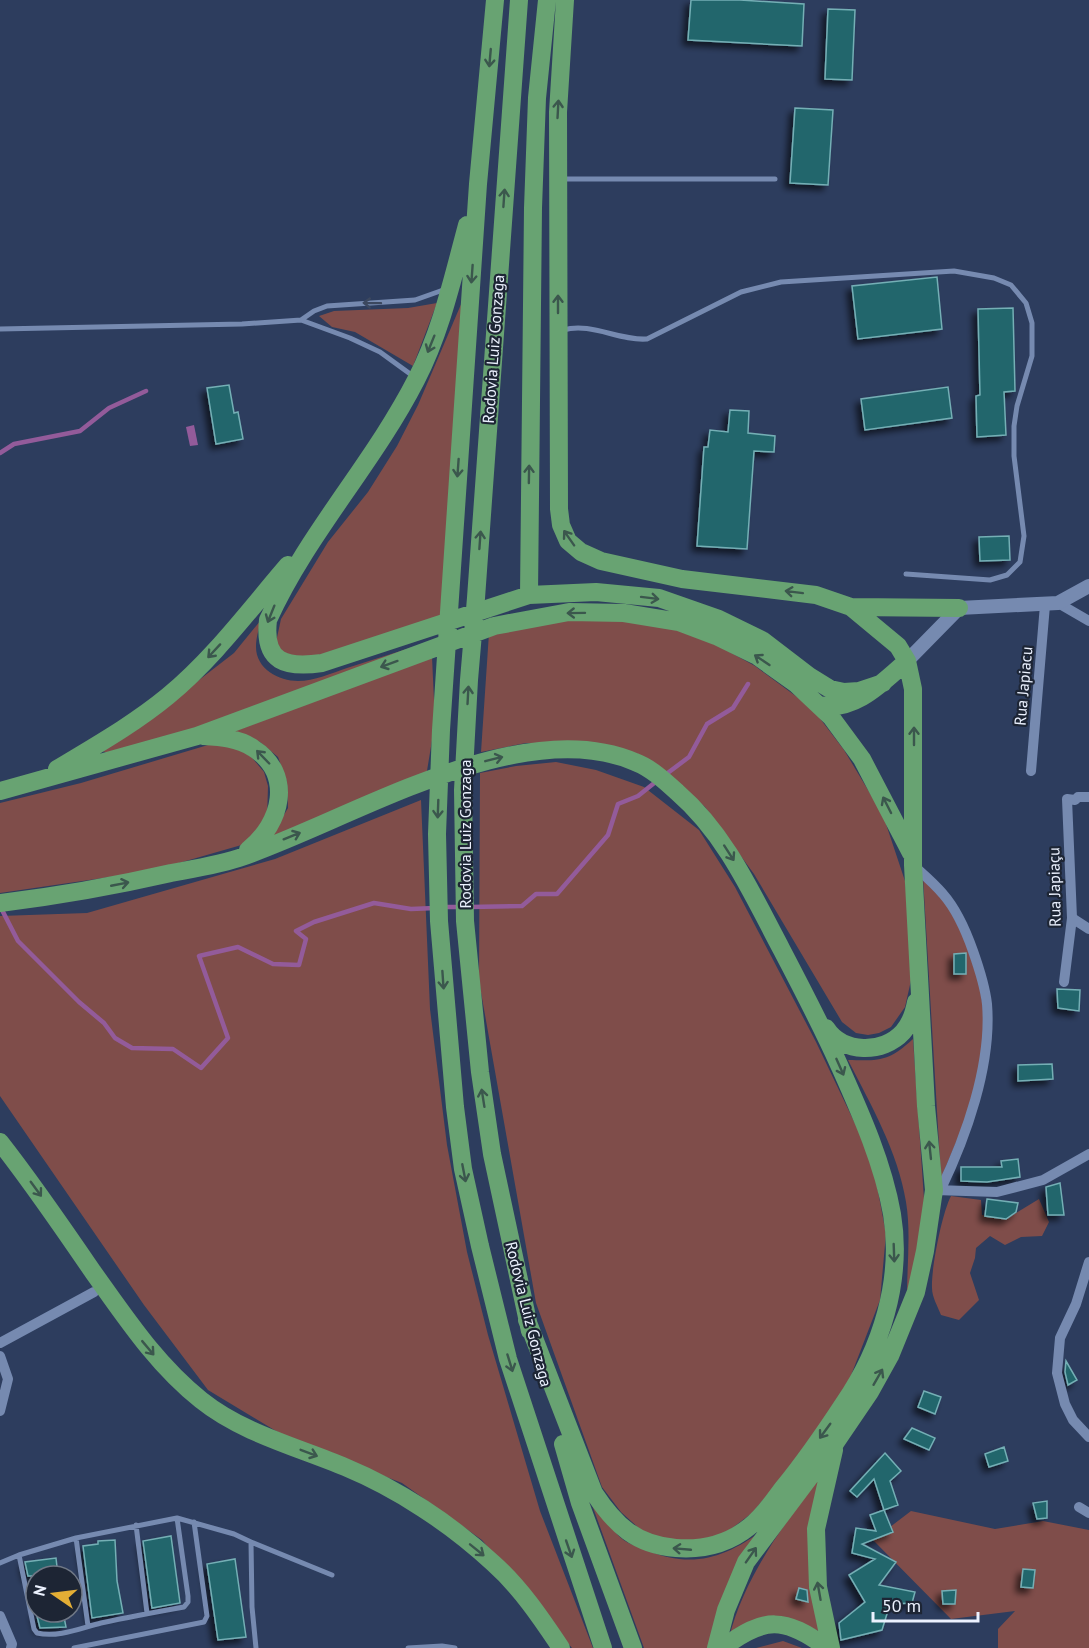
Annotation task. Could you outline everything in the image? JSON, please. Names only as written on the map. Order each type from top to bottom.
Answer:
[{"type":"highway","name":"Rodovia Luiz Gonzaga","points":[[495,0],[478,184],[441,730],[438,823],[439,921],[455,1107],[463,1169],[480,1245],[508,1359],[603,1648]]},
{"type":"highway","name":"Rodovia Luiz Gonzaga","points":[[519,0],[469,680],[463,790],[465,921],[481,1080],[492,1154],[527,1320],[580,1503],[633,1648]]},
{"type":"highway","points":[[529,595],[533,208],[537,98],[547,0]]},
{"type":"highway","points":[[565,0],[558,112],[557,178],[559,509],[561,525],[568,541],[581,552],[633,570],[682,579],[816,594],[850,607],[898,646],[907,661],[913,689],[913,861],[926,1106],[937,1191],[925,1251],[907,1317],[890,1356],[870,1392],[836,1442],[746,1562],[726,1610],[716,1648]]},
{"type":"highway","points":[[478,184],[450,288],[417,379],[394,419],[321,527],[268,620],[266,635],[269,649],[276,658],[287,664],[304,666],[322,663],[529,595],[596,592],[659,598],[719,618],[762,640],[809,676],[830,688],[844,692],[859,691],[883,683]]},
{"type":"highway","points":[[36,782],[112,736],[168,696],[213,652],[321,527]]},
{"type":"highway","points":[[850,607],[959,608]]},
{"type":"highway","points":[[0,791],[197,736],[494,626],[569,612],[624,613],[679,622],[716,636],[757,656],[796,684],[831,717],[862,759],[913,861]]},
{"type":"highway","points":[[819,705],[834,708],[845,705],[883,683],[907,661]]},
{"type":"highway","points":[[197,736],[224,738],[242,742],[253,748],[265,758],[279,783],[279,801],[264,835],[238,858]]},
{"type":"highway","points":[[0,903],[127,883],[238,858],[411,787],[488,760],[535,750],[574,748],[610,754],[636,762],[662,779],[694,807],[725,846],[741,871],[816,1014],[859,1110],[877,1156],[892,1215],[895,1261],[885,1315],[875,1349],[860,1380],[790,1480],[751,1527],[721,1544],[694,1550],[663,1547],[639,1539],[608,1515],[594,1493],[527,1320]]},
{"type":"highway","points":[[816,1014],[830,1035],[844,1044],[859,1048],[875,1048],[891,1042],[903,1032],[912,1018],[919,979]]},
{"type":"highway","points":[[0,1142],[33,1184],[143,1343],[169,1373],[203,1402],[243,1426],[347,1468],[395,1492],[443,1523],[494,1563],[538,1614],[561,1648]]},
{"type":"highway","points":[[829,1648],[818,1587],[816,1529],[836,1442]]},
{"type":"highway","points":[[723,1648],[741,1634],[759,1625],[771,1624],[788,1626],[829,1648]]},
{"type":"street","points":[[907,661],[959,608],[1052,604],[1089,586]]},
{"type":"street","points":[[1052,604],[1089,621]]},
{"type":"street","name":"Rua Japiacu","points":[[1031,771],[1052,604]]},
{"type":"street","name":"Rua Japiaçu","points":[[1064,982],[1072,918],[1067,799],[1089,797]]},
{"type":"street","points":[[913,861],[944,895],[959,918],[979,969],[987,1006],[982,1066],[974,1100],[954,1161],[937,1191],[997,1192],[1043,1180],[1089,1154]]},
{"type":"street","points":[[1072,918],[1089,928]]},
{"type":"street","points":[[1089,1262],[1076,1304],[1060,1338],[1058,1373],[1063,1397],[1073,1420],[1089,1437]]},
{"type":"street","points":[[0,1343],[94,1292]]},
{"type":"street","points":[[0,1356],[8,1379],[0,1411]]},
{"type":"street","points":[[1078,1507],[1089,1514]]},
{"type":"street","points":[[0,1616],[12,1644],[11,1648]]},
{"type":"lane","points":[[557,178],[775,180]]},
{"type":"lane","points":[[558,332],[569,328],[588,328],[637,339],[647,339],[741,292],[781,282],[954,271],[994,278],[1011,285],[1026,303],[1032,323],[1032,356],[1017,406],[1014,426],[1014,456],[1024,536],[1020,562],[1007,575],[990,580],[906,574]]},
{"type":"lane","points":[[301,321],[327,306],[415,300],[450,288]]},
{"type":"lane","points":[[0,329],[301,321],[350,338],[380,352],[417,379]]},
{"type":"lane","points":[[19,1555],[34,1629],[37,1633],[45,1635],[66,1632],[147,1613],[184,1608],[188,1602],[177,1518]]},
{"type":"lane","points":[[0,1563],[76,1538],[177,1518],[251,1542],[332,1575]]},
{"type":"lane","points":[[74,1648],[204,1622],[207,1616],[194,1522]]},
{"type":"lane","points":[[136,1525],[147,1613]]},
{"type":"lane","points":[[76,1538],[88,1626]]},
{"type":"lane","points":[[251,1542],[252,1608],[256,1648]]},
{"type":"lane","points":[[408,1648],[442,1646],[455,1648]]},
{"type":"shaded area","points":[[462,302],[448,613],[350,649],[297,659],[282,652],[276,642],[281,619],[328,542],[368,492],[397,446],[418,405]]},
{"type":"shaded area","points":[[437,303],[413,366],[355,332],[332,327],[319,316],[334,311],[408,308]]},
{"type":"shaded area","points":[[194,425],[198,445],[190,446],[186,427]]},
{"type":"shaded area","points":[[568,618],[635,618],[695,633],[755,666],[812,708],[844,750],[883,815],[905,881],[912,976],[905,1007],[891,1027],[868,1035],[856,1033],[842,1022],[754,874],[705,807],[660,768],[568,743],[526,743],[481,752],[489,633]]},
{"type":"shaded area","points":[[261,620],[256,647],[260,662],[276,676],[291,680],[304,681],[317,678],[435,640],[192,732],[113,755],[100,750],[159,711],[234,653]]},
{"type":"shaded area","points":[[432,657],[435,722],[426,777],[269,840],[288,808],[287,782],[278,757],[260,742],[232,732]]},
{"type":"shaded area","points":[[218,742],[248,753],[264,772],[268,786],[267,820],[245,844],[151,871],[0,893],[0,803],[81,783]]},
{"type":"shaded area","points":[[556,762],[596,770],[644,787],[699,830],[735,887],[816,1042],[872,1159],[886,1234],[880,1300],[850,1378],[837,1403],[780,1480],[752,1513],[723,1535],[699,1540],[664,1540],[641,1530],[621,1512],[602,1487],[536,1303],[479,981],[480,773]]},
{"type":"shaded area","points":[[421,800],[430,1009],[447,1145],[467,1252],[488,1335],[540,1511],[593,1648],[572,1648],[482,1540],[402,1483],[291,1440],[208,1390],[144,1305],[0,1096],[0,916],[87,913],[275,859]]},
{"type":"shaded area","points":[[923,877],[942,896],[963,935],[980,986],[983,1009],[985,1043],[974,1100],[941,1178]]},
{"type":"shaded area","points":[[913,1039],[924,1199],[922,1241],[907,1295],[908,1225],[902,1183],[883,1129],[848,1060],[877,1060],[891,1056]]},
{"type":"shaded area","points":[[951,1196],[981,1200],[982,1215],[1006,1219],[1039,1199],[1049,1222],[1042,1236],[1021,1237],[1005,1245],[990,1236],[976,1248],[970,1273],[979,1300],[959,1320],[941,1315],[932,1288],[938,1241]]},
{"type":"shaded area","points":[[820,1475],[824,1634],[812,1628],[729,1638],[744,1594],[755,1573],[779,1532]]},
{"type":"shaded area","points":[[591,1502],[623,1540],[663,1556],[680,1559],[710,1557],[724,1553],[767,1527],[711,1648],[644,1648]]},
{"type":"shaded area","points":[[911,1511],[995,1529],[1043,1521],[1089,1530],[1089,1648],[998,1648],[998,1629],[1015,1611],[951,1619],[873,1540]]},
{"type":"shaded area","points":[[783,1641],[802,1648],[756,1648]]},
{"type":"building","points":[[691,0],[804,4],[802,46],[688,40]]},
{"type":"building","points":[[828,9],[855,10],[852,80],[825,79]]},
{"type":"building","points":[[795,108],[833,110],[828,185],[790,183]]},
{"type":"building","points":[[937,277],[942,329],[858,339],[852,286]]},
{"type":"building","points":[[1013,308],[1015,391],[1004,392],[1006,435],[977,437],[976,396],[980,395],[978,309]]},
{"type":"building","points":[[229,385],[234,413],[238,412],[243,439],[216,444],[207,388]]},
{"type":"building","points":[[948,387],[952,418],[865,430],[861,399]]},
{"type":"building","points":[[730,410],[749,411],[748,433],[775,436],[774,452],[754,451],[747,549],[697,546],[704,447],[708,447],[710,430],[728,432]]},
{"type":"building","points":[[1009,536],[1010,560],[980,561],[979,537]]},
{"type":"building","points":[[966,953],[966,974],[954,974],[954,954]]},
{"type":"building","points":[[1057,989],[1080,990],[1079,1011],[1058,1008]]},
{"type":"building","points":[[1052,1064],[1053,1079],[1018,1081],[1018,1065]]},
{"type":"building","points":[[1018,1159],[1020,1177],[987,1182],[961,1181],[961,1167],[1002,1167],[1001,1161]]},
{"type":"building","points":[[1060,1183],[1064,1215],[1048,1215],[1046,1187]]},
{"type":"building","points":[[987,1199],[1018,1203],[1016,1212],[1006,1219],[985,1216]]},
{"type":"building","points":[[1066,1361],[1077,1380],[1068,1385],[1065,1372]]},
{"type":"building","points":[[924,1391],[941,1397],[935,1414],[918,1407]]},
{"type":"building","points":[[912,1428],[935,1438],[929,1450],[904,1439]]},
{"type":"building","points":[[1004,1447],[1008,1461],[989,1467],[985,1454]]},
{"type":"building","points":[[885,1453],[901,1471],[890,1481],[898,1505],[884,1510],[874,1479],[857,1497],[850,1491]]},
{"type":"building","points":[[1047,1501],[1047,1518],[1037,1519],[1033,1503]]},
{"type":"building","points":[[884,1510],[893,1532],[862,1544],[896,1562],[879,1585],[915,1592],[912,1603],[890,1604],[882,1630],[841,1640],[839,1623],[865,1602],[849,1575],[875,1559],[852,1553],[856,1528],[876,1531],[870,1515]]},
{"type":"building","points":[[171,1536],[180,1603],[152,1608],[143,1541]]},
{"type":"building","points":[[115,1540],[117,1581],[123,1613],[92,1618],[83,1546],[98,1544],[98,1541]]},
{"type":"building","points":[[56,1558],[57,1564],[25,1564],[25,1562]]},
{"type":"building","points":[[235,1559],[246,1637],[218,1640],[207,1564]]},
{"type":"building","points":[[1023,1569],[1035,1570],[1033,1588],[1021,1587]]},
{"type":"building","points":[[799,1588],[807,1590],[808,1602],[796,1599]]},
{"type":"building","points":[[956,1590],[955,1604],[943,1604],[942,1591]]},
{"type":"building","points":[[39,1624],[65,1624],[66,1627],[40,1628]]},
{"type":"waterway","points":[[0,453],[14,444],[80,431],[109,408],[146,391]]},
{"type":"waterway","points":[[665,775],[689,757],[707,724],[733,708],[748,684]]},
{"type":"waterway","points":[[470,907],[522,906],[536,894],[557,894],[608,835],[618,804],[638,796],[658,780]]},
{"type":"waterway","points":[[1,908],[18,941],[79,1002],[104,1023],[115,1038],[132,1048],[173,1049],[201,1068],[228,1038],[199,956],[238,947],[273,964],[299,965],[306,939],[296,931],[314,922],[374,903],[411,909],[435,908]]},
{"type":"waterway","points":[[443,907],[462,907]]}]
